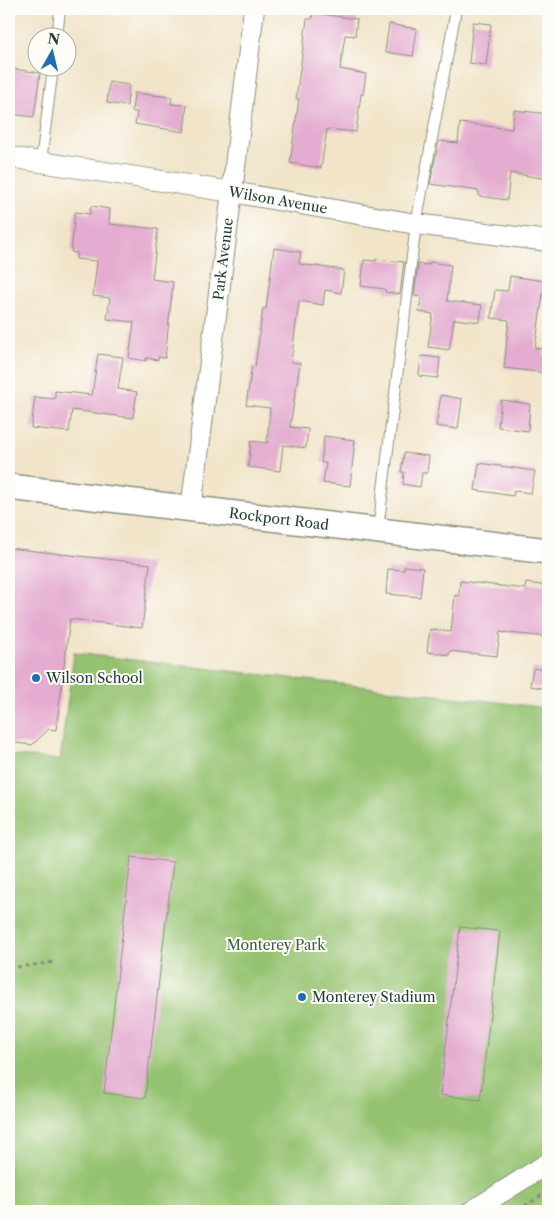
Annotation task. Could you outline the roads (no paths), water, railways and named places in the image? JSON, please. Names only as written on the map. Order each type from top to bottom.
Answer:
[{"type":"street","name":"Park Avenue","points":[[191,509],[254,9]]},
{"type":"street","name":"Wilson Avenue","points":[[9,157],[232,192],[416,224],[548,241]]},
{"type":"street","name":"Rockport Road","points":[[9,487],[548,551]]},
{"type":"street","points":[[472,1211],[548,1163]]},
{"type":"lane","points":[[58,28],[60,9]]},
{"type":"lane","points":[[378,530],[416,224],[456,10]]},
{"type":"lane","points":[[41,161],[52,78]]},
{"type":"place","name":"Wilson School","points":[[36,678]]},
{"type":"place","name":"Monterey Stadium","points":[[302,997]]},
{"type":"park label","name":"Monterey Park","points":[[276,945]]}]
